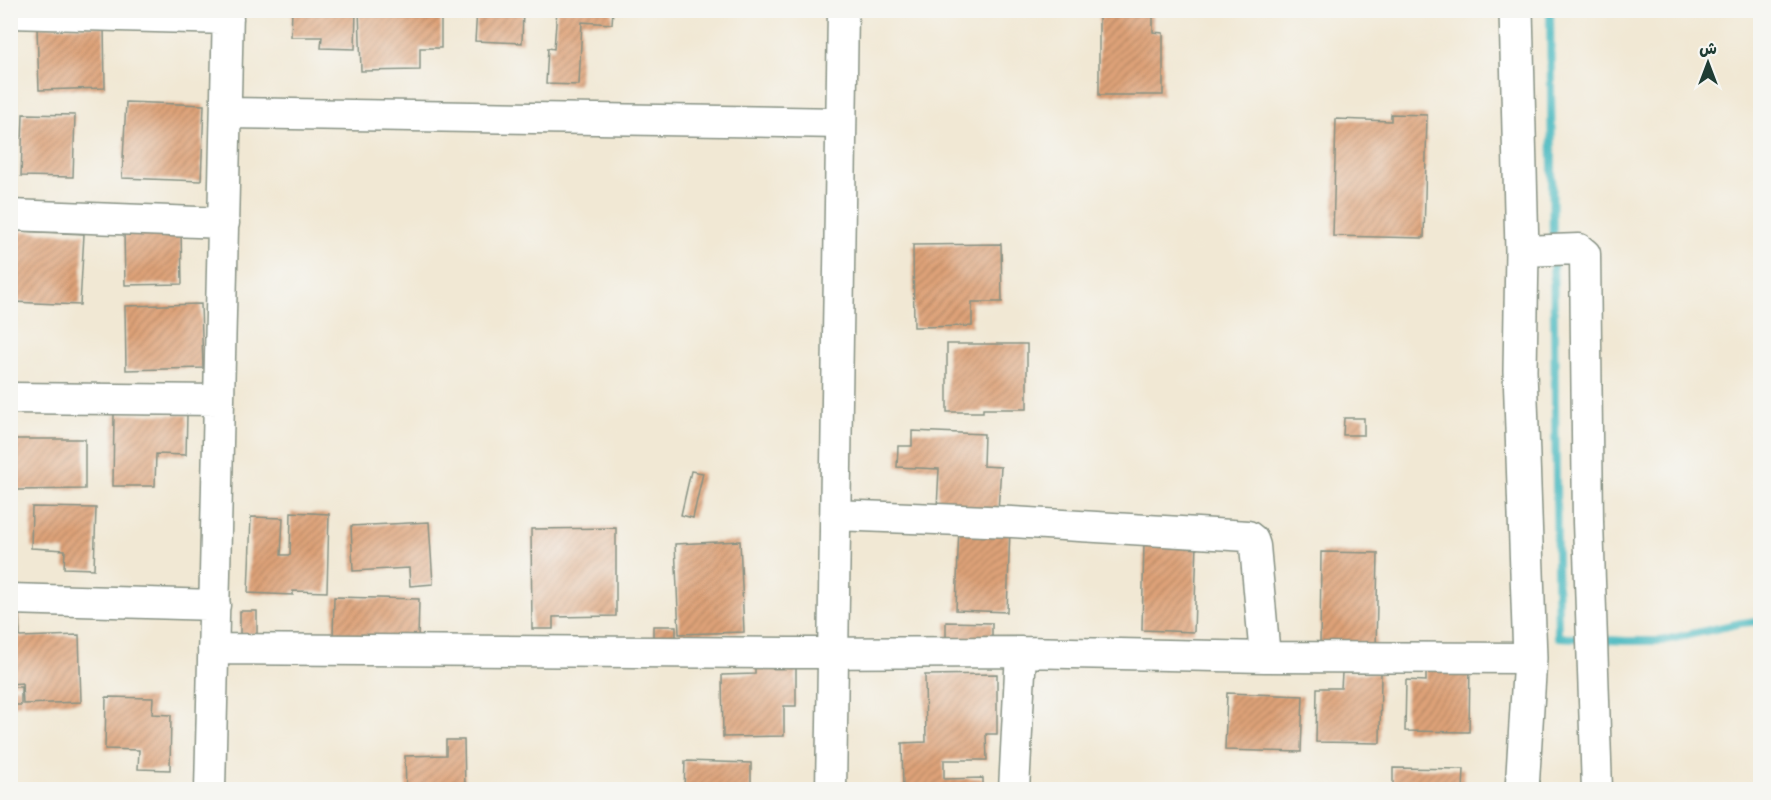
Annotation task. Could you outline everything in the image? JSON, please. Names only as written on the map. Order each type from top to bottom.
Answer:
[{"type":"street","points":[[831,789],[843,10]]},
{"type":"street","points":[[1516,10],[1522,251],[1520,371],[1530,658],[1522,789]]},
{"type":"street","points":[[10,13],[228,15],[210,789]]},
{"type":"street","points":[[226,113],[842,123]]},
{"type":"street","points":[[10,215],[224,223]]},
{"type":"street","points":[[1522,251],[1579,249],[1585,254],[1588,522],[1597,789]]},
{"type":"street","points":[[10,398],[219,400]]},
{"type":"street","points":[[835,515],[1012,522],[1248,536],[1253,540],[1255,546],[1265,657]]},
{"type":"street","points":[[10,599],[215,605]]},
{"type":"street","points":[[213,649],[1021,652],[1265,657],[1530,658]]},
{"type":"street","points":[[1014,789],[1021,652]]},
{"type":"building","points":[[292,10],[356,10],[355,49],[321,48],[322,37],[291,37]]},
{"type":"building","points":[[359,10],[441,10],[441,48],[420,48],[420,70],[361,71]]},
{"type":"building","points":[[477,10],[523,10],[522,43],[475,41]]},
{"type":"building","points":[[557,10],[613,10],[612,24],[582,22],[579,85],[546,84],[548,48],[554,49]]},
{"type":"building","points":[[1099,10],[1153,10],[1153,32],[1163,33],[1163,95],[1099,95]]},
{"type":"building","points":[[104,26],[105,88],[39,90],[37,27]]},
{"type":"building","points":[[126,102],[204,105],[201,181],[122,178]]},
{"type":"building","points":[[23,114],[75,115],[73,177],[21,176]]},
{"type":"building","points":[[1391,114],[1427,115],[1424,238],[1333,236],[1336,119],[1391,121]]},
{"type":"building","points":[[181,230],[182,284],[125,285],[124,231]]},
{"type":"building","points":[[17,231],[84,234],[80,305],[13,302]]},
{"type":"building","points":[[1001,244],[1002,302],[972,302],[972,326],[914,327],[913,245]]},
{"type":"building","points":[[201,304],[203,368],[126,370],[125,306]]},
{"type":"building","points":[[947,344],[1027,344],[1027,409],[947,412]]},
{"type":"building","points":[[114,414],[187,415],[186,455],[156,454],[155,486],[113,486]]},
{"type":"building","points":[[1344,418],[1364,418],[1364,435],[1343,435]]},
{"type":"building","points":[[912,431],[984,434],[983,466],[1001,467],[998,511],[937,508],[939,469],[897,467],[898,446],[912,446]]},
{"type":"building","points":[[15,439],[85,439],[85,489],[16,490]]},
{"type":"building","points":[[691,471],[703,473],[693,518],[681,515]]},
{"type":"building","points":[[32,507],[96,508],[94,569],[64,568],[65,550],[31,548]]},
{"type":"building","points":[[291,512],[329,514],[327,592],[293,591],[293,595],[248,593],[251,517],[283,518],[281,555],[290,555]]},
{"type":"building","points":[[429,522],[433,584],[410,586],[409,568],[353,571],[351,526]]},
{"type":"building","points":[[959,525],[1010,528],[1007,612],[956,610]]},
{"type":"building","points":[[616,528],[616,616],[553,617],[553,629],[532,629],[531,529]]},
{"type":"building","points":[[740,541],[744,632],[679,634],[675,544]]},
{"type":"building","points":[[1144,542],[1197,543],[1194,632],[1142,630]]},
{"type":"building","points":[[1321,552],[1378,553],[1376,650],[1320,649]]},
{"type":"building","points":[[334,597],[419,599],[418,639],[333,638]]},
{"type":"building","points":[[240,611],[257,611],[257,634],[240,634]]},
{"type":"building","points":[[19,615],[20,637],[79,635],[81,702],[23,704],[22,683],[10,684],[10,616]]},
{"type":"building","points":[[946,622],[992,623],[992,644],[946,644]]},
{"type":"building","points":[[653,626],[676,626],[676,647],[653,647]]},
{"type":"building","points":[[1426,662],[1470,663],[1469,732],[1405,731],[1406,680],[1426,681]]},
{"type":"building","points":[[796,665],[796,706],[784,706],[784,736],[723,737],[722,675],[755,674],[755,666]]},
{"type":"building","points":[[1342,673],[1381,673],[1380,743],[1316,742],[1317,688],[1341,688]]},
{"type":"building","points":[[997,674],[997,734],[986,734],[987,760],[944,760],[944,779],[983,778],[983,790],[903,790],[902,743],[926,742],[925,675]]},
{"type":"building","points":[[10,687],[21,687],[21,705],[10,705]]},
{"type":"building","points":[[1227,693],[1303,696],[1301,752],[1225,750]]},
{"type":"building","points":[[106,697],[153,698],[152,714],[171,715],[170,770],[138,769],[139,750],[105,749]]},
{"type":"building","points":[[446,740],[464,740],[465,788],[406,790],[405,756],[446,755]]},
{"type":"building","points":[[685,761],[751,763],[751,790],[684,790]]},
{"type":"building","points":[[1393,768],[1464,769],[1463,790],[1393,790]]},
{"type":"waterway","points":[[1550,10],[1558,637],[1661,641],[1741,623],[1760,621]]}]
